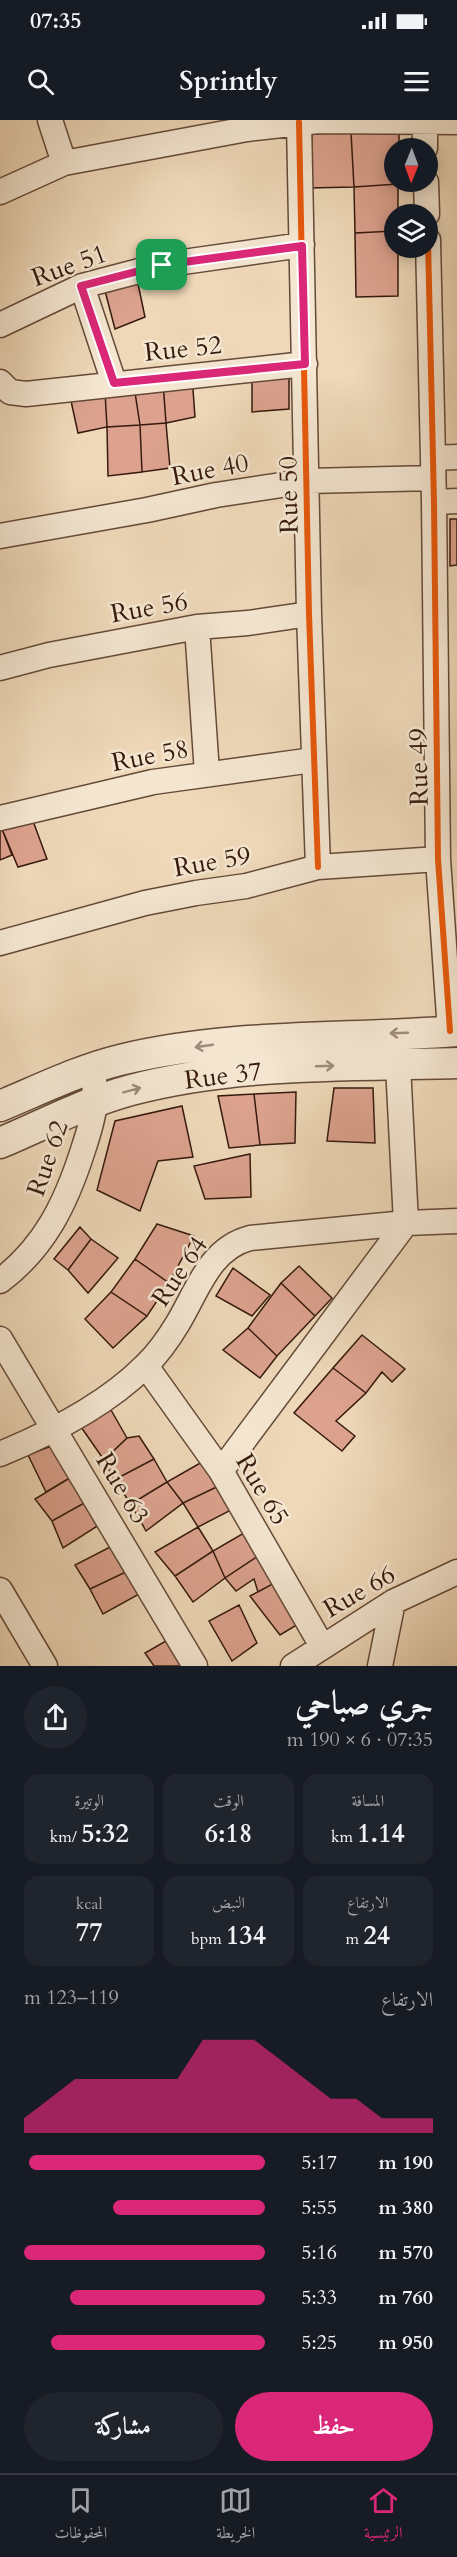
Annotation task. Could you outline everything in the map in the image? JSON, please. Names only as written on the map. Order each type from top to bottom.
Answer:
[{"type":"street","points":[[50,120],[64,163]]},
{"type":"street","points":[[425,121],[425,138]]},
{"type":"street","points":[[0,192],[64,163],[298,122],[457,122]]},
{"type":"street","name":"Rue 50","points":[[298,122],[308,481],[309,614],[318,867]]},
{"type":"street","name":"Rue 51","points":[[0,325],[81,286],[162,265],[302,246]]},
{"type":"street","points":[[428,258],[433,468],[446,502]]},
{"type":"street","points":[[81,286],[114,383]]},
{"type":"street","name":"Rue 52","points":[[0,382],[10,392],[27,394],[305,364]]},
{"type":"street","name":"Rue 40","points":[[0,536],[147,510],[216,495],[308,481],[433,468],[457,457]]},
{"type":"street","name":"Rue 49","points":[[446,502],[447,779],[438,859],[453,1031]]},
{"type":"street","name":"Rue 56","points":[[0,668],[197,627],[248,623],[309,614]]},
{"type":"street","points":[[197,627],[207,773]]},
{"type":"street","name":"Rue 58","points":[[0,818],[101,793],[207,773],[313,760]]},
{"type":"street","name":"Rue 59","points":[[0,943],[145,903],[246,886],[318,867],[438,859]]},
{"type":"street","name":"Rue 37","points":[[0,1106],[93,1068],[121,1060],[239,1041],[453,1031]]},
{"type":"street","name":"Rue 37","points":[[0,1143],[129,1090],[187,1077],[248,1070],[457,1063]]},
{"type":"street","points":[[221,1471],[405,1222],[398,1065]]},
{"type":"street","name":"Rue 62","points":[[0,1281],[29,1256],[57,1216],[74,1178],[95,1103],[93,1068]]},
{"type":"street","name":"Rue 64","points":[[0,1454],[55,1428],[107,1397],[146,1366],[179,1322],[212,1262],[234,1243],[250,1238],[405,1222],[457,1221]]},
{"type":"street","name":"Rue 63","points":[[0,1339],[195,1666]]},
{"type":"street","name":"Rue 65","points":[[146,1366],[221,1471],[322,1646]]},
{"type":"street","name":"Rue 66","points":[[293,1666],[393,1602],[457,1572]]},
{"type":"street","points":[[0,1590],[44,1666]]},
{"type":"street","points":[[380,1666],[393,1602]]},
{"type":"building","points":[[351,132],[354,187],[308,188],[312,134]]},
{"type":"building","points":[[351,132],[399,133],[399,138],[384,138],[384,185],[354,187]]},
{"type":"building","points":[[384,185],[384,192],[398,192],[398,204],[384,204],[384,232],[355,233],[354,187]]},
{"type":"building","points":[[384,232],[384,258],[398,258],[398,296],[356,297],[355,233]]},
{"type":"building","points":[[137,279],[145,317],[115,329],[105,291]]},
{"type":"building","points":[[289,370],[289,409],[252,412],[252,373]]},
{"type":"building","points":[[192,376],[195,417],[166,423],[163,382]]},
{"type":"building","points":[[163,382],[166,423],[140,425],[134,386]]},
{"type":"building","points":[[134,386],[140,425],[107,427],[105,392]]},
{"type":"building","points":[[105,392],[107,427],[78,433],[71,401]]},
{"type":"building","points":[[166,423],[170,468],[142,472],[140,425]]},
{"type":"building","points":[[140,425],[142,472],[108,476],[107,427]]},
{"type":"building","points":[[450,519],[457,519],[457,565],[450,566]]},
{"type":"building","points":[[33,821],[47,859],[18,867],[2,829]]},
{"type":"building","points":[[0,829],[2,829],[12,855],[0,860]]},
{"type":"building","points":[[334,1088],[373,1088],[375,1143],[327,1141]]},
{"type":"building","points":[[296,1092],[295,1143],[260,1145],[254,1094]]},
{"type":"building","points":[[254,1094],[260,1145],[229,1148],[218,1096]]},
{"type":"building","points":[[182,1106],[193,1157],[158,1161],[140,1211],[97,1190],[115,1121]]},
{"type":"building","points":[[250,1154],[251,1197],[205,1199],[194,1166]]},
{"type":"building","points":[[157,1224],[194,1236],[169,1283],[135,1259]]},
{"type":"building","points":[[80,1227],[91,1239],[68,1270],[54,1259]]},
{"type":"building","points":[[91,1239],[118,1258],[88,1293],[68,1270]]},
{"type":"building","points":[[135,1259],[169,1283],[147,1316],[111,1292]]},
{"type":"building","points":[[299,1266],[332,1298],[315,1316],[281,1283]]},
{"type":"building","points":[[233,1268],[270,1295],[252,1316],[216,1296]]},
{"type":"building","points":[[281,1283],[315,1316],[277,1356],[248,1328]]},
{"type":"building","points":[[111,1292],[147,1316],[113,1348],[85,1319]]},
{"type":"building","points":[[248,1328],[277,1356],[260,1378],[223,1350]]},
{"type":"building","points":[[362,1335],[405,1369],[392,1382],[382,1372],[366,1393],[333,1368]]},
{"type":"building","points":[[333,1368],[366,1393],[336,1421],[355,1436],[342,1451],[294,1413]]},
{"type":"building","points":[[111,1410],[127,1438],[104,1460],[79,1424]]},
{"type":"building","points":[[139,1436],[154,1459],[114,1480],[104,1460],[127,1438]]},
{"type":"building","points":[[54,1445],[73,1476],[46,1492],[28,1455]]},
{"type":"building","points":[[209,1458],[225,1483],[183,1503],[167,1482]]},
{"type":"building","points":[[154,1459],[167,1482],[131,1504],[114,1480]]},
{"type":"building","points":[[73,1476],[86,1502],[52,1521],[35,1499]]},
{"type":"building","points":[[167,1482],[183,1503],[146,1531],[131,1504]]},
{"type":"building","points":[[225,1483],[235,1508],[198,1527],[183,1503]]},
{"type":"building","points":[[86,1502],[99,1525],[63,1548],[52,1521]]},
{"type":"building","points":[[198,1527],[213,1551],[175,1576],[155,1552]]},
{"type":"building","points":[[249,1530],[261,1554],[225,1578],[213,1551]]},
{"type":"building","points":[[114,1545],[130,1570],[90,1589],[75,1565]]},
{"type":"building","points":[[213,1551],[225,1578],[193,1602],[175,1576]]},
{"type":"building","points":[[261,1554],[280,1580],[258,1592],[254,1579],[236,1591],[225,1578]]},
{"type":"building","points":[[130,1570],[141,1593],[103,1614],[90,1589]]},
{"type":"building","points":[[280,1580],[300,1623],[280,1635],[250,1596]]},
{"type":"building","points":[[239,1605],[257,1643],[232,1661],[209,1621]]},
{"type":"building","points":[[171,1638],[188,1666],[154,1666],[145,1653]]},
{"type":"cycle path","points":[[299,122],[309,614],[318,867]]},
{"type":"cycle path","points":[[428,258],[438,859],[450,1031]]},
{"type":"route","points":[[302,246],[305,364],[114,383],[81,286],[162,265],[302,246]]}]
